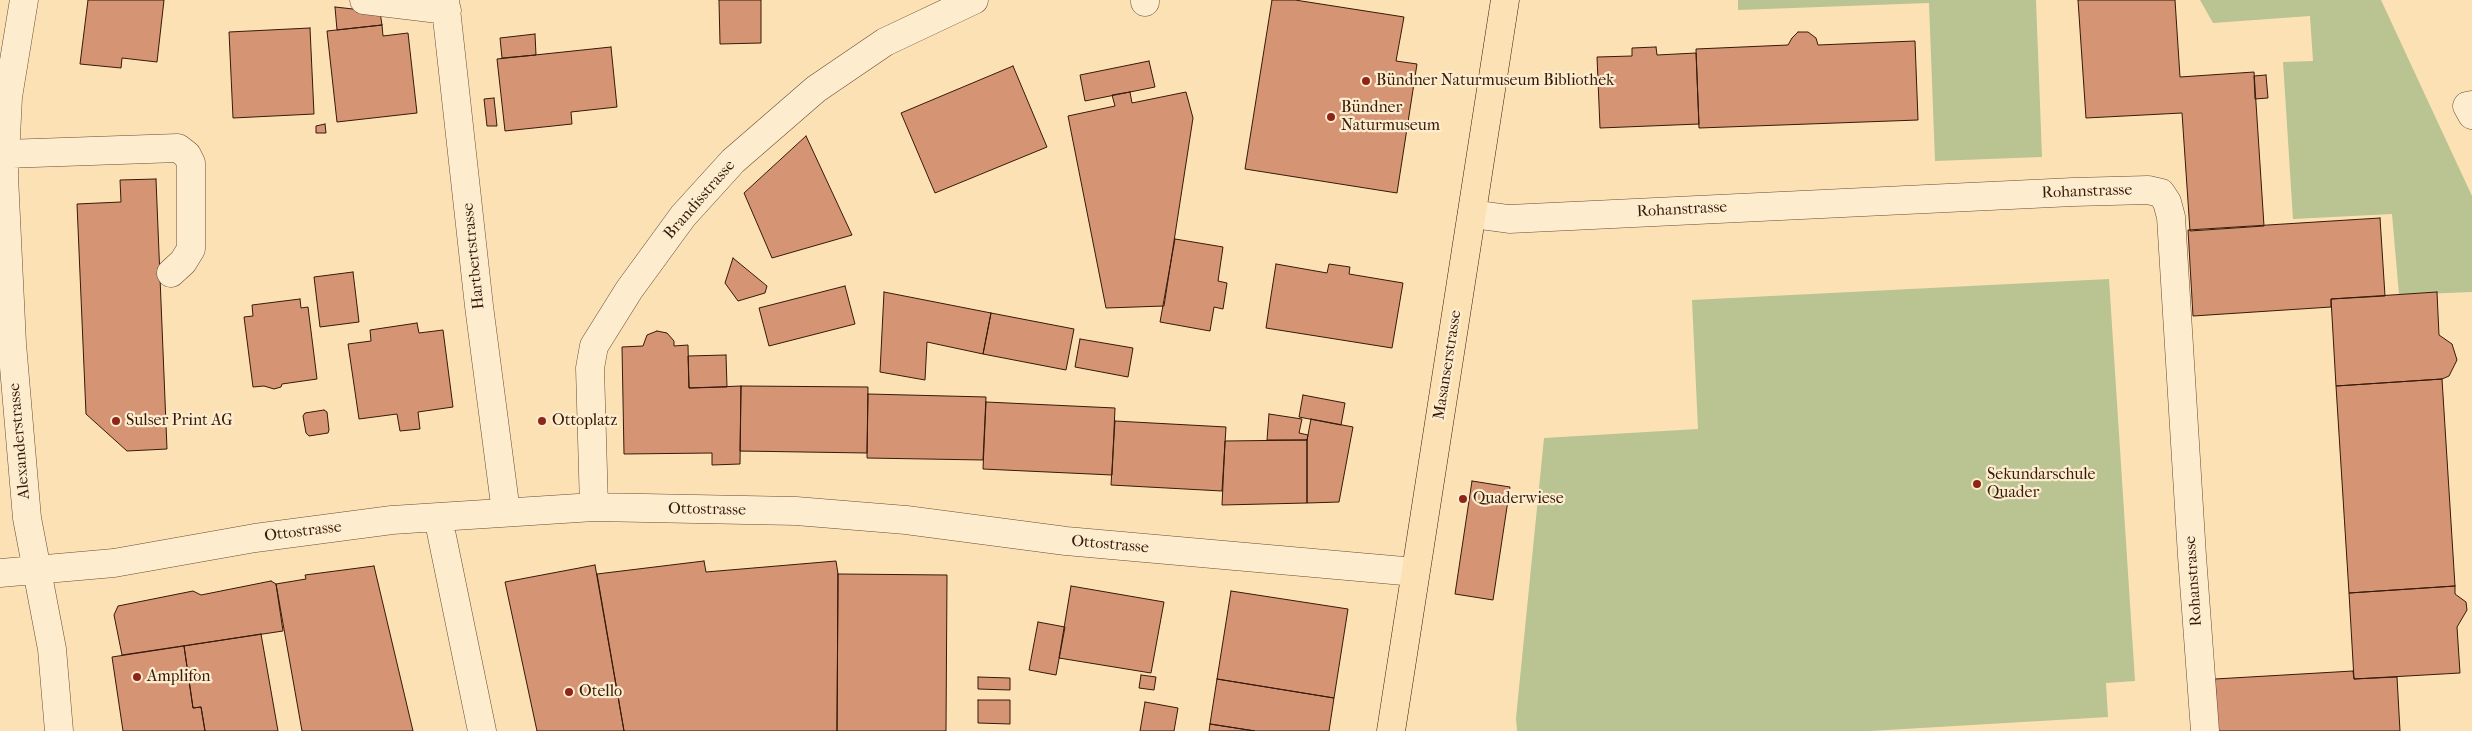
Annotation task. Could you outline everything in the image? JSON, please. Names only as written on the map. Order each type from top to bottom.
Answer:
[{"type":"main road","name":"Masanserstrasse","points":[[1391,731],[1505,0]]},
{"type":"street","name":"Alexanderstrasse","points":[[24,0],[8,97],[5,154],[6,344],[27,518],[52,649],[59,731]]},
{"type":"street","points":[[364,0],[446,5]]},
{"type":"street","name":"Brandisstrasse","points":[[594,507],[590,368],[594,346],[629,290],[683,216],[733,161],[816,89],[885,42],[971,1]]},
{"type":"street","name":"Hartbertstrasse","points":[[446,5],[479,306],[506,512]]},
{"type":"street","points":[[2472,104],[2467,106],[2472,115]]},
{"type":"street","points":[[5,154],[178,148],[187,155],[191,163],[191,249],[183,262],[171,274]]},
{"type":"street","name":"Rohanstrasse","points":[[1472,214],[1509,219],[2148,190],[2161,193],[2167,202],[2171,217],[2205,731]]},
{"type":"street","name":"Ottostrasse","points":[[0,573],[114,563],[255,538],[392,520],[594,507],[796,511],[897,519],[1066,541],[1415,572]]},
{"type":"street","points":[[438,517],[482,731]]},
{"type":"green space","points":[[1738,0],[2036,0],[2042,157],[1935,161],[1929,3],[1738,10]]},
{"type":"green space","points":[[2200,0],[2381,0],[2472,196],[2472,292],[2399,295],[2392,214],[2293,219],[2283,62],[2313,61],[2310,16],[2213,23]]},
{"type":"green space","name":"Quaderwiese","points":[[2109,279],[2135,681],[2106,683],[2108,717],[1870,731],[1517,731],[1516,718],[1544,438],[1698,429],[1692,300]]},
{"type":"building","points":[[88,0],[164,0],[157,62],[122,58],[121,68],[80,64]]},
{"type":"building","points":[[719,0],[761,0],[761,43],[720,44]]},
{"type":"building","name":"Bündner Naturmuseum","points":[[1272,0],[1295,0],[1404,17],[1396,61],[1417,64],[1397,193],[1245,169]]},
{"type":"building","points":[[2078,0],[2175,0],[2180,77],[2254,72],[2264,226],[2190,231],[2182,113],[2086,118]]},
{"type":"building","points":[[335,7],[380,12],[382,25],[337,30]]},
{"type":"building","points":[[382,25],[383,36],[408,33],[417,113],[337,122],[327,31]]},
{"type":"building","points":[[310,28],[314,114],[233,118],[229,32]]},
{"type":"building","points":[[1798,32],[1808,32],[1816,38],[1818,45],[1915,41],[1918,120],[1699,128],[1696,49],[1788,45]]},
{"type":"building","points":[[535,34],[536,55],[502,58],[500,38]]},
{"type":"building","points":[[611,47],[617,107],[571,112],[572,124],[505,131],[497,59]]},
{"type":"building","points":[[1656,47],[1657,55],[1696,53],[1699,124],[1600,128],[1597,57],[1632,56],[1632,48]]},
{"type":"building","points":[[1149,61],[1155,87],[1085,101],[1080,75]]},
{"type":"building","points":[[1013,66],[1047,147],[935,193],[901,113]]},
{"type":"building","points":[[2266,75],[2268,98],[2255,99],[2254,76]]},
{"type":"building","points":[[1130,92],[1132,103],[1186,92],[1193,118],[1164,306],[1106,308],[1068,116],[1115,106],[1112,95]]},
{"type":"building","points":[[494,98],[497,126],[487,126],[484,99]]},
{"type":"building","points":[[325,124],[326,133],[316,133],[316,126]]},
{"type":"building","points":[[806,136],[852,235],[772,258],[744,193]]},
{"type":"building","points":[[156,179],[167,449],[127,451],[86,414],[77,204],[121,202],[120,180]]},
{"type":"building","points":[[2380,218],[2385,296],[2331,299],[2331,307],[2193,316],[2188,230]]},
{"type":"building","points":[[1175,239],[1223,247],[1218,281],[1227,283],[1223,309],[1214,307],[1210,331],[1160,322]]},
{"type":"building","points":[[733,258],[767,286],[765,293],[738,301],[725,283]]},
{"type":"building","points":[[1276,264],[1327,273],[1329,264],[1350,267],[1349,274],[1403,283],[1392,348],[1266,328]]},
{"type":"building","points":[[353,272],[359,322],[320,327],[314,277]]},
{"type":"building","points":[[845,286],[855,324],[769,346],[759,308]]},
{"type":"building","points":[[884,292],[991,313],[983,354],[927,342],[925,380],[880,372]]},
{"type":"building","points":[[2437,292],[2439,335],[2452,344],[2457,360],[2449,376],[2442,379],[2336,386],[2331,299]]},
{"type":"building","points":[[300,299],[301,308],[308,307],[317,379],[282,384],[281,387],[274,389],[264,386],[253,387],[244,317],[253,316],[252,305]]},
{"type":"building","points":[[991,313],[1074,329],[1066,370],[983,354]]},
{"type":"building","points":[[417,323],[419,333],[443,330],[453,407],[418,412],[420,429],[400,431],[397,414],[359,419],[348,344],[371,341],[370,330]]},
{"type":"building","points":[[657,331],[667,333],[674,341],[674,346],[688,345],[689,388],[741,386],[740,464],[712,465],[712,453],[624,454],[622,347],[643,346],[647,335]]},
{"type":"building","points":[[1080,339],[1133,348],[1128,377],[1075,367]]},
{"type":"building","points":[[726,355],[727,387],[689,388],[688,356]]},
{"type":"building","points":[[2442,379],[2455,586],[2349,593],[2336,386]]},
{"type":"building","points":[[741,386],[868,387],[867,453],[740,451]]},
{"type":"building","points":[[868,394],[986,397],[983,460],[867,458]]},
{"type":"building","points":[[1303,395],[1345,403],[1341,425],[1299,417]]},
{"type":"building","points":[[986,402],[1115,408],[1112,475],[983,469]]},
{"type":"building","points":[[324,410],[327,412],[328,433],[309,436],[306,433],[303,416],[305,413]]},
{"type":"building","points":[[1269,414],[1302,419],[1299,433],[1308,435],[1307,440],[1267,440]]},
{"type":"building","points":[[1311,419],[1353,427],[1339,502],[1307,503],[1307,440]]},
{"type":"building","points":[[1115,421],[1226,427],[1222,491],[1111,485]]},
{"type":"building","points":[[1307,440],[1307,503],[1222,505],[1225,441]]},
{"type":"building","points":[[1472,481],[1510,487],[1493,600],[1455,594]]},
{"type":"building","points":[[704,561],[706,572],[836,561],[838,574],[837,731],[624,731],[597,574]]},
{"type":"building","points":[[595,565],[624,731],[537,731],[505,582]]},
{"type":"building","points":[[374,566],[413,731],[302,731],[276,584],[306,579],[305,575]]},
{"type":"building","points":[[838,574],[947,575],[946,731],[837,731]]},
{"type":"building","points":[[271,581],[276,584],[283,631],[122,655],[114,615],[118,606],[193,591],[201,595]]},
{"type":"building","points":[[1071,586],[1164,602],[1151,673],[1059,658]]},
{"type":"building","points":[[2455,586],[2455,594],[2466,602],[2467,610],[2457,627],[2460,673],[2354,679],[2349,593]]},
{"type":"building","points":[[1231,591],[1348,609],[1334,698],[1217,679]]},
{"type":"building","points":[[1038,622],[1065,627],[1056,675],[1029,670]]},
{"type":"building","points":[[261,634],[278,731],[205,731],[201,707],[193,708],[184,646]]},
{"type":"building","points":[[184,646],[193,708],[201,707],[205,731],[123,731],[112,657]]},
{"type":"building","points":[[2353,671],[2354,679],[2397,677],[2400,731],[2218,731],[2215,679]]},
{"type":"building","points":[[1141,675],[1156,677],[1154,690],[1139,688]]},
{"type":"building","points":[[978,677],[1010,678],[1010,690],[978,689]]},
{"type":"building","points":[[1217,679],[1334,698],[1329,731],[1255,731],[1210,724]]},
{"type":"building","points":[[978,700],[1010,700],[1010,724],[978,723]]},
{"type":"building","points":[[1145,702],[1178,708],[1174,731],[1140,731]]},
{"type":"building","points":[[1210,724],[1255,731],[1209,731]]},
{"type":"place","name":"Bündner Naturmuseum Bibliothek","points":[[1366,81]]},
{"type":"place","name":"Bündner Naturmuseum","points":[[1331,117]]},
{"type":"place","name":"Sulser Print AG","points":[[116,421]]},
{"type":"place","name":"Ottoplatz","points":[[542,421]]},
{"type":"place","name":"Sekundarschule Quader","points":[[1977,484]]},
{"type":"place","name":"Quaderwiese","points":[[1463,499]]},
{"type":"place","name":"Amplifon","points":[[137,677]]},
{"type":"place","name":"Otello","points":[[569,692]]}]
